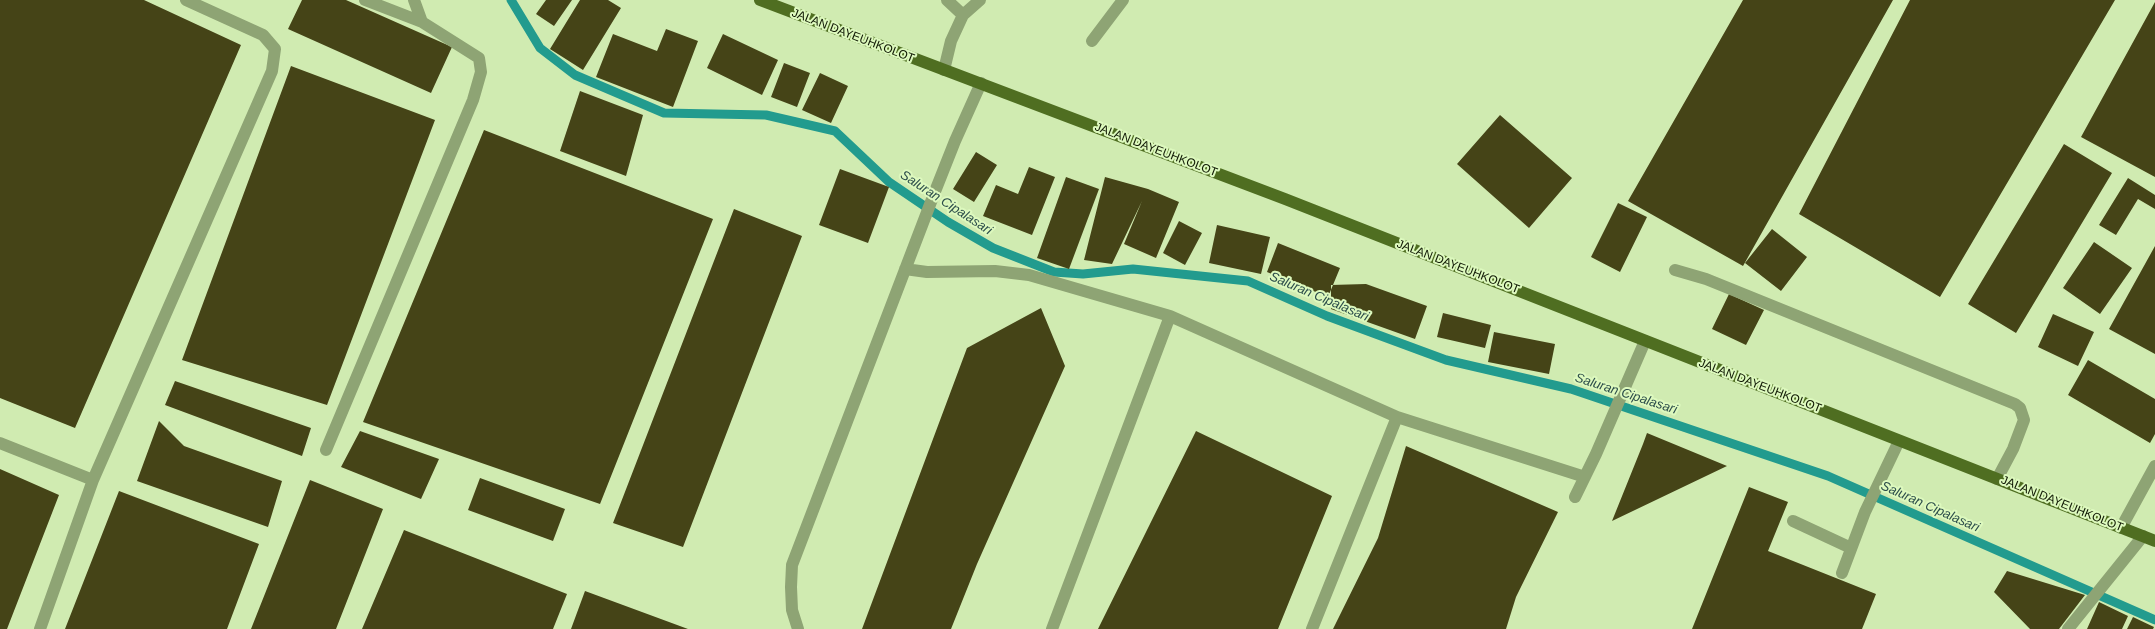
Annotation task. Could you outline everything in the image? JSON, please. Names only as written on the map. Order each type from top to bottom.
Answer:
[{"type":"main road","name":"JALAN DAYEUHKOLOT","points":[[760,0],[981,83],[1646,341],[2155,541]]},
{"type":"street","points":[[40,629],[93,480],[272,71],[275,48],[262,35],[186,0]]},
{"type":"street","points":[[326,450],[473,100],[482,72],[479,58],[422,22],[365,0]]},
{"type":"street","points":[[414,0],[422,22]]},
{"type":"street","points":[[947,0],[963,15]]},
{"type":"street","points":[[944,70],[951,41],[963,15],[980,0]]},
{"type":"street","points":[[1092,41],[1123,0]]},
{"type":"street","points":[[798,629],[792,610],[792,565],[934,194],[981,83]]},
{"type":"street","points":[[905,269],[927,272],[995,271],[1029,275],[1170,316],[1396,417],[1585,477]]},
{"type":"street","points":[[1675,270],[1713,282],[2015,404],[2020,408],[2024,420],[2013,449],[1997,479]]},
{"type":"street","points":[[1052,629],[1170,316]]},
{"type":"street","points":[[1575,497],[1596,454],[1632,369],[1646,341]]},
{"type":"street","points":[[1312,629],[1396,417]]},
{"type":"street","points":[[1842,573],[1865,512],[1882,473],[1899,441]]},
{"type":"street","points":[[0,443],[93,480]]},
{"type":"street","points":[[2121,528],[2155,466]]},
{"type":"street","points":[[1792,521],[1851,548]]},
{"type":"street","points":[[2068,629],[2143,536]]},
{"type":"building","points":[[0,0],[144,0],[241,45],[75,428],[0,398]]},
{"type":"building","points":[[302,0],[346,0],[452,47],[431,93],[288,29]]},
{"type":"building","points":[[546,0],[572,0],[554,26],[536,14]]},
{"type":"building","points":[[580,0],[608,0],[621,8],[583,70],[550,49]]},
{"type":"building","points":[[1743,0],[1893,0],[1743,266],[1628,201]]},
{"type":"building","points":[[1910,0],[2115,0],[1940,297],[1799,214]]},
{"type":"building","points":[[2155,2],[2155,177],[2081,137]]},
{"type":"building","points":[[666,29],[698,41],[673,107],[596,77],[613,34],[657,51]]},
{"type":"building","points":[[723,34],[778,60],[762,95],[707,68]]},
{"type":"building","points":[[784,63],[810,73],[797,107],[771,97]]},
{"type":"building","points":[[291,66],[435,120],[327,405],[182,360]]},
{"type":"building","points":[[820,73],[848,86],[831,123],[802,110]]},
{"type":"building","points":[[580,91],[643,115],[626,176],[560,151]]},
{"type":"building","points":[[1500,115],[1572,178],[1529,228],[1457,164]]},
{"type":"building","points":[[484,130],[713,219],[600,504],[363,422]]},
{"type":"building","points":[[2064,144],[2112,173],[2016,333],[1968,304]]},
{"type":"building","points":[[976,152],[997,165],[974,202],[953,189]]},
{"type":"building","points":[[1029,167],[1055,177],[1032,235],[983,216],[996,185],[1018,194]]},
{"type":"building","points":[[840,169],[889,187],[868,243],[819,225]]},
{"type":"building","points":[[1066,177],[1099,189],[1069,269],[1037,258]]},
{"type":"building","points":[[1105,177],[1148,189],[1179,202],[1156,258],[1124,244],[1142,201],[1112,264],[1084,260]]},
{"type":"building","points":[[2128,178],[2155,195],[2155,209],[2138,199],[2116,235],[2099,225]]},
{"type":"building","points":[[1618,203],[1647,217],[1620,272],[1591,257]]},
{"type":"building","points":[[734,209],[802,236],[683,547],[613,523]]},
{"type":"building","points":[[1179,221],[1202,233],[1185,265],[1163,253]]},
{"type":"building","points":[[1217,225],[1270,237],[1261,274],[1209,263]]},
{"type":"building","points":[[1772,229],[1807,257],[1781,291],[1745,263]]},
{"type":"building","points":[[2094,242],[2132,268],[2100,314],[2063,288]]},
{"type":"building","points":[[1278,243],[1340,268],[1328,297],[1267,272]]},
{"type":"building","points":[[2155,246],[2155,354],[2109,329]]},
{"type":"building","points":[[1366,284],[1427,306],[1415,339],[1331,309],[1331,285]]},
{"type":"building","points":[[1729,294],[1764,310],[1746,345],[1712,329]]},
{"type":"building","points":[[1041,308],[1065,366],[977,564],[951,629],[862,629],[967,348]]},
{"type":"building","points":[[1443,313],[1491,325],[1485,348],[1437,337]]},
{"type":"building","points":[[2053,314],[2094,332],[2078,366],[2038,347]]},
{"type":"building","points":[[1494,332],[1555,344],[1549,374],[1488,362]]},
{"type":"building","points":[[2088,360],[2155,399],[2155,434],[2150,443],[2068,395]]},
{"type":"building","points":[[175,381],[311,428],[302,456],[165,405]]},
{"type":"building","points":[[159,421],[184,446],[282,481],[268,527],[137,481]]},
{"type":"building","points":[[360,431],[439,459],[421,499],[341,467]]},
{"type":"building","points":[[1196,431],[1332,496],[1278,629],[1098,629]]},
{"type":"building","points":[[1647,433],[1727,466],[1612,521],[1643,444]]},
{"type":"building","points":[[1406,446],[1558,512],[1516,597],[1506,629],[1333,629],[1378,538]]},
{"type":"building","points":[[0,469],[59,495],[7,629],[0,629]]},
{"type":"building","points":[[480,478],[565,509],[553,541],[468,510]]},
{"type":"building","points":[[310,480],[383,509],[336,629],[251,629]]},
{"type":"building","points":[[1749,487],[1788,502],[1768,551],[1876,594],[1862,629],[1692,629]]},
{"type":"building","points":[[119,491],[259,544],[227,629],[65,629]]},
{"type":"building","points":[[404,530],[567,594],[553,629],[362,629]]},
{"type":"building","points":[[2007,571],[2085,595],[2059,629],[2030,629],[1994,592]]},
{"type":"building","points":[[585,591],[688,629],[571,629]]},
{"type":"building","points":[[2099,602],[2128,616],[2122,629],[2087,629]]},
{"type":"building","points":[[2133,617],[2154,627],[2153,629],[2127,629]]},
{"type":"waterway","name":"Saluran Cipalasari","points":[[511,0],[540,48],[575,75],[664,113],[766,115],[835,131],[889,182],[948,222],[993,248],[1054,272],[1083,274],[1133,269],[1248,281],[1327,316],[1446,360],[1571,389],[1828,476],[2155,620]]}]
